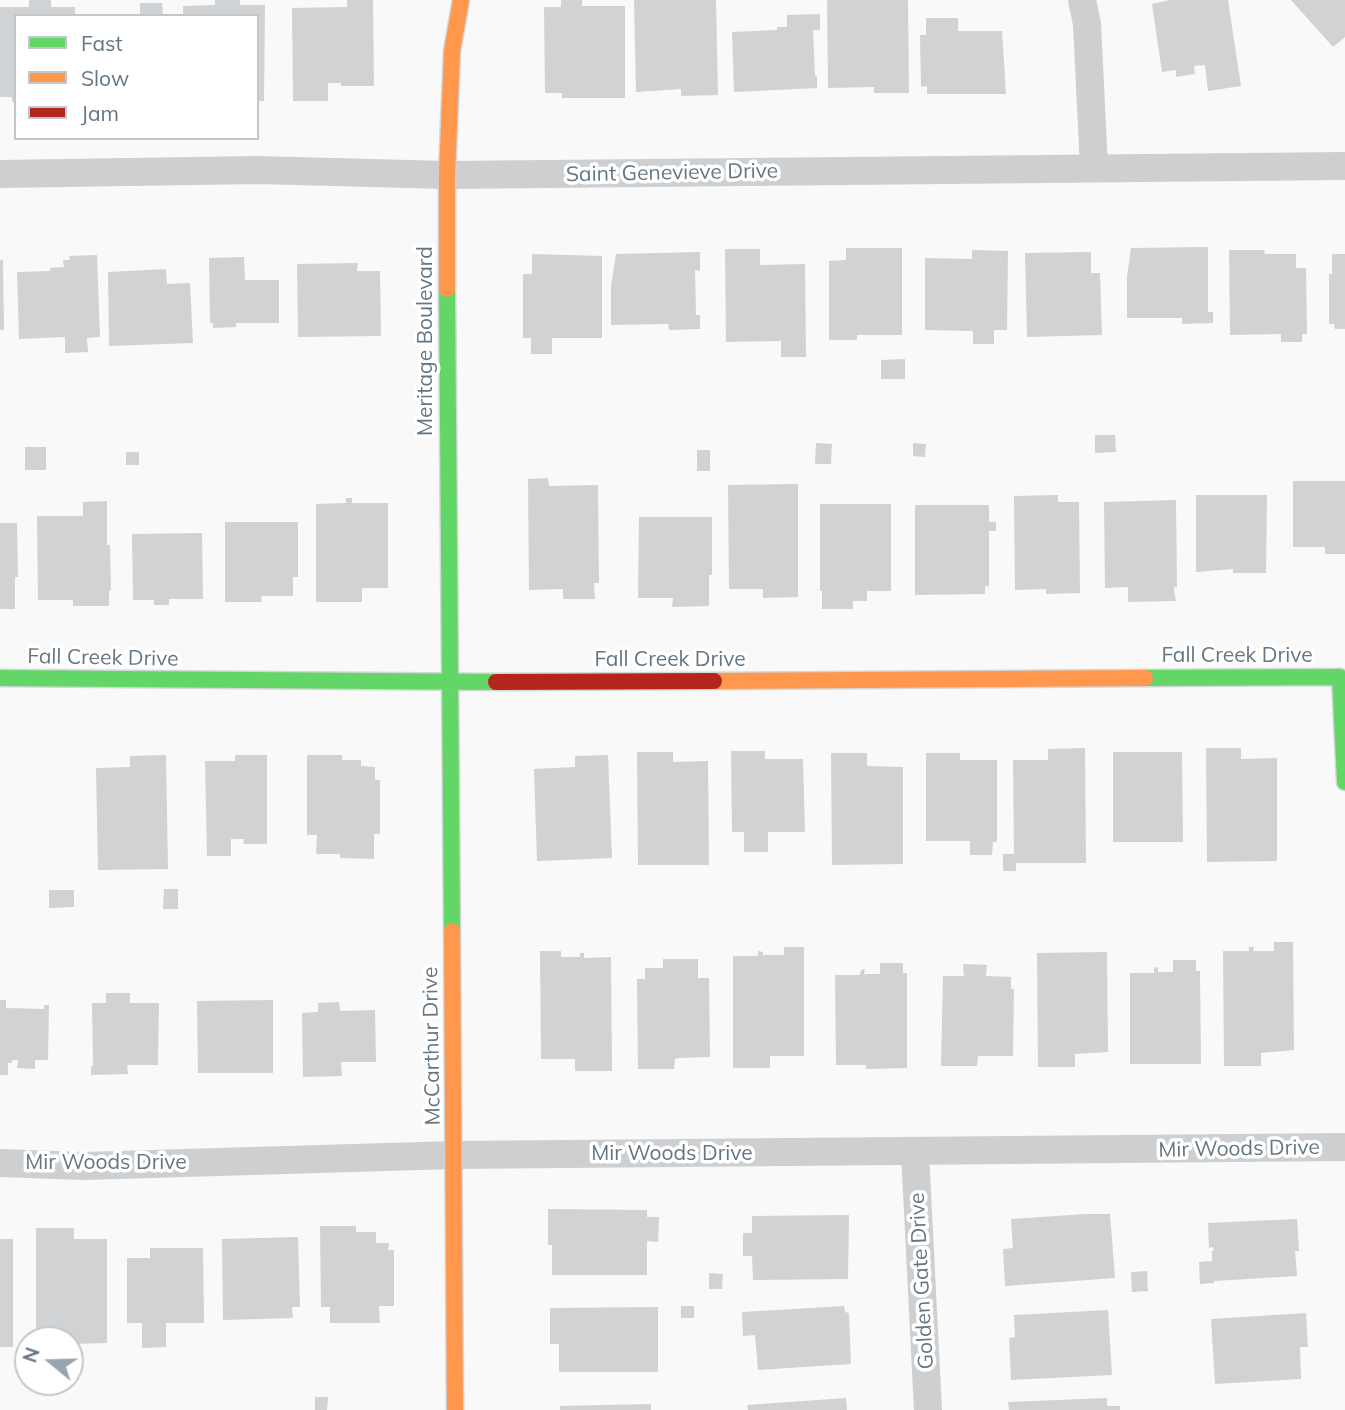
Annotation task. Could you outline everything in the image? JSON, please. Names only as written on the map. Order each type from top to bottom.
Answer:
[{"type":"street","name":"Meritage Boulevard","points":[[450,682],[447,175],[452,51],[461,0]]},
{"type":"street","points":[[1082,0],[1087,24],[1094,168]]},
{"type":"street","name":"Saint Genevieve Drive","points":[[0,174],[257,170],[447,175],[1345,166]]},
{"type":"street","name":"Fall Creek Drive","points":[[0,678],[450,682],[1340,677],[1345,782]]},
{"type":"street","name":"McCarthur Drive","points":[[450,682],[455,1410]]},
{"type":"street","name":"Mir Woods Drive","points":[[0,1163],[84,1166],[454,1155],[915,1153],[1345,1147]]},
{"type":"street","name":"Golden Gate Drive","points":[[915,1153],[928,1410]]},
{"type":"building","points":[[29,0],[51,0],[51,7],[75,7],[75,14],[14,14],[12,102],[12,97],[0,97],[0,7],[29,7]]},
{"type":"building","points":[[215,0],[240,0],[240,5],[265,5],[264,101],[259,101],[259,14],[183,14],[183,6],[215,5]]},
{"type":"building","points":[[347,0],[373,0],[374,86],[341,86],[341,83],[328,83],[328,101],[293,101],[292,8],[347,7]]},
{"type":"building","points":[[561,0],[582,0],[582,6],[625,6],[625,98],[562,98],[562,93],[545,93],[544,7],[561,7]]},
{"type":"building","points":[[634,0],[716,0],[718,95],[681,96],[681,89],[636,92]]},
{"type":"building","points":[[827,0],[908,0],[909,93],[874,93],[874,87],[828,88]]},
{"type":"building","points":[[1170,0],[1228,0],[1241,86],[1208,91],[1205,65],[1194,66],[1195,74],[1176,77],[1176,70],[1162,72],[1152,4]]},
{"type":"building","points":[[1291,0],[1345,0],[1345,37],[1333,47]]},
{"type":"building","points":[[140,3],[162,3],[163,14],[140,14]]},
{"type":"building","points":[[820,14],[820,30],[813,30],[817,88],[734,92],[732,32],[777,30],[777,27],[787,27],[787,15]]},
{"type":"building","points":[[926,18],[958,18],[958,31],[1002,31],[1006,94],[927,94],[927,86],[921,87],[920,35],[926,35]]},
{"type":"building","points":[[1208,247],[1208,312],[1213,312],[1213,323],[1182,324],[1182,318],[1127,318],[1127,277],[1131,248]]},
{"type":"building","points":[[846,248],[902,248],[902,335],[857,335],[857,340],[829,340],[829,261],[846,260]]},
{"type":"building","points":[[725,249],[760,249],[760,265],[805,264],[806,357],[781,357],[781,341],[726,342]]},
{"type":"building","points":[[972,250],[1008,251],[1007,330],[994,330],[994,344],[973,344],[973,331],[925,330],[925,258],[972,259]]},
{"type":"building","points":[[1229,250],[1296,254],[1296,268],[1306,268],[1307,334],[1302,334],[1302,342],[1281,342],[1281,334],[1230,335]]},
{"type":"building","points":[[700,252],[700,271],[695,270],[696,315],[700,315],[700,329],[669,330],[668,324],[611,325],[611,286],[616,254]]},
{"type":"building","points":[[1091,252],[1091,273],[1100,273],[1102,335],[1027,337],[1025,253]]},
{"type":"building","points":[[532,254],[602,256],[602,338],[552,338],[552,354],[531,354],[531,338],[523,338],[523,274],[532,274]]},
{"type":"building","points":[[1332,254],[1345,254],[1345,329],[1335,329],[1334,324],[1329,324],[1329,274],[1332,274]]},
{"type":"building","points":[[97,255],[100,337],[87,338],[88,352],[65,353],[65,337],[19,339],[17,272],[50,271],[50,268],[64,267],[63,260],[70,260],[69,256]]},
{"type":"building","points":[[244,257],[245,280],[279,280],[279,323],[236,323],[236,327],[213,328],[213,323],[210,323],[209,258]]},
{"type":"building","points":[[0,260],[3,260],[4,330],[0,330]]},
{"type":"building","points":[[358,263],[357,271],[380,271],[381,336],[298,337],[297,264]]},
{"type":"building","points":[[166,269],[167,284],[190,283],[193,343],[109,346],[108,272]]},
{"type":"building","points":[[905,359],[905,379],[881,379],[881,360]]},
{"type":"building","points":[[1095,435],[1115,435],[1116,452],[1095,453]]},
{"type":"building","points":[[816,443],[832,444],[831,464],[815,464]]},
{"type":"building","points":[[913,443],[926,444],[925,457],[913,456]]},
{"type":"building","points":[[25,447],[46,447],[46,470],[25,470]]},
{"type":"building","points":[[697,450],[710,450],[710,471],[697,471]]},
{"type":"building","points":[[126,452],[139,452],[139,465],[126,465]]},
{"type":"building","points":[[548,478],[549,486],[598,485],[599,583],[594,583],[595,599],[563,599],[563,589],[529,590],[528,479]]},
{"type":"building","points":[[1293,481],[1345,481],[1345,554],[1325,554],[1325,547],[1293,547]]},
{"type":"building","points":[[798,484],[798,597],[763,598],[763,589],[729,589],[728,485]]},
{"type":"building","points":[[1058,495],[1058,502],[1079,502],[1080,593],[1046,594],[1046,589],[1015,590],[1014,496]]},
{"type":"building","points":[[1196,495],[1267,495],[1266,573],[1233,573],[1233,569],[1196,572]]},
{"type":"building","points":[[346,498],[352,498],[352,503],[388,503],[388,588],[362,588],[362,602],[316,602],[316,504],[346,503]]},
{"type":"building","points":[[1176,500],[1176,601],[1128,602],[1128,587],[1105,588],[1104,502]]},
{"type":"building","points":[[107,501],[111,590],[109,606],[73,606],[73,600],[38,600],[37,516],[83,516],[83,502]]},
{"type":"building","points":[[820,504],[891,504],[891,591],[867,591],[867,601],[853,601],[853,609],[822,609]]},
{"type":"building","points":[[915,505],[989,505],[989,522],[996,522],[996,531],[989,531],[989,586],[985,586],[985,594],[915,595]]},
{"type":"building","points":[[639,517],[712,517],[709,606],[672,607],[673,598],[638,598]]},
{"type":"building","points":[[225,522],[298,522],[298,577],[293,577],[293,596],[261,596],[262,602],[225,602]]},
{"type":"building","points":[[0,523],[17,523],[18,577],[15,577],[15,609],[0,609]]},
{"type":"building","points":[[202,533],[203,599],[169,599],[169,605],[154,605],[154,600],[133,600],[132,534]]},
{"type":"building","points":[[1085,748],[1086,863],[1016,863],[1016,871],[1003,871],[1003,854],[1014,854],[1013,760],[1048,760],[1048,749]]},
{"type":"building","points":[[1206,748],[1241,748],[1241,759],[1277,758],[1277,861],[1207,862]]},
{"type":"building","points":[[731,751],[765,751],[765,759],[803,759],[805,832],[768,832],[768,852],[744,852],[744,832],[732,832]]},
{"type":"building","points":[[637,752],[673,752],[673,762],[708,761],[709,865],[638,865]]},
{"type":"building","points":[[1113,752],[1182,752],[1183,842],[1113,842]]},
{"type":"building","points":[[831,753],[867,753],[867,766],[903,767],[903,864],[832,865]]},
{"type":"building","points":[[926,753],[960,753],[960,760],[997,760],[997,842],[993,842],[992,855],[970,855],[970,841],[926,841]]},
{"type":"building","points":[[166,755],[168,869],[98,870],[96,768],[130,767],[130,756]]},
{"type":"building","points":[[235,755],[267,755],[267,844],[243,844],[244,839],[231,839],[231,856],[207,856],[205,761],[235,761]]},
{"type":"building","points":[[307,755],[342,755],[342,760],[361,760],[361,766],[375,767],[375,780],[380,780],[380,834],[374,834],[374,859],[316,854],[317,835],[307,835]]},
{"type":"building","points":[[608,755],[612,858],[537,861],[534,769],[575,767],[575,756]]},
{"type":"building","points":[[164,889],[178,889],[178,909],[163,909]]},
{"type":"building","points":[[49,890],[74,890],[74,907],[49,908]]},
{"type":"building","points":[[1274,942],[1293,942],[1294,1050],[1261,1053],[1261,1066],[1224,1066],[1223,951],[1249,951],[1249,947],[1254,947],[1253,951],[1274,951]]},
{"type":"building","points":[[784,947],[804,947],[804,1056],[770,1056],[770,1068],[733,1068],[733,956],[758,956],[758,951],[763,952],[763,955],[784,955]]},
{"type":"building","points":[[540,951],[561,951],[561,957],[580,957],[580,953],[584,953],[584,958],[611,957],[612,1071],[575,1071],[575,1059],[541,1059]]},
{"type":"building","points":[[1107,952],[1108,1052],[1075,1054],[1075,1067],[1038,1067],[1037,953]]},
{"type":"building","points":[[663,959],[698,959],[698,978],[709,978],[710,1057],[675,1059],[674,1069],[638,1069],[637,979],[645,979],[645,968],[663,968]]},
{"type":"building","points":[[1173,960],[1196,960],[1196,971],[1200,971],[1201,1064],[1130,1064],[1130,973],[1154,973],[1154,968],[1158,967],[1158,972],[1173,972]]},
{"type":"building","points":[[880,963],[903,963],[903,973],[907,973],[907,1068],[866,1069],[866,1065],[836,1065],[835,975],[860,975],[861,970],[865,969],[864,974],[880,974]]},
{"type":"building","points":[[963,964],[987,965],[986,976],[1011,977],[1011,989],[1014,989],[1013,1056],[978,1056],[977,1066],[941,1066],[943,976],[964,976]]},
{"type":"building","points":[[106,993],[130,993],[130,1003],[159,1003],[158,1065],[127,1065],[128,1074],[91,1075],[92,1003],[106,1003]]},
{"type":"building","points":[[0,1000],[6,1000],[6,1008],[44,1009],[44,1005],[49,1005],[48,1060],[35,1060],[35,1069],[17,1068],[18,1060],[12,1060],[12,1063],[8,1063],[8,1075],[0,1075]]},
{"type":"building","points":[[273,1000],[273,1073],[198,1073],[197,1001]]},
{"type":"building","points":[[339,1002],[340,1011],[375,1010],[376,1062],[341,1062],[342,1076],[303,1077],[302,1013],[318,1012],[318,1003]]},
{"type":"building","points":[[548,1209],[647,1210],[647,1217],[659,1217],[658,1242],[647,1241],[647,1275],[552,1275],[552,1245],[548,1245]]},
{"type":"building","points":[[1110,1214],[1115,1278],[1005,1286],[1003,1249],[1013,1248],[1011,1219]]},
{"type":"building","points":[[849,1215],[848,1279],[753,1280],[752,1256],[743,1256],[743,1233],[752,1233],[752,1216]]},
{"type":"building","points":[[1297,1219],[1297,1276],[1200,1284],[1199,1262],[1212,1261],[1214,1251],[1213,1247],[1209,1248],[1208,1223]]},
{"type":"building","points":[[320,1226],[356,1226],[356,1232],[376,1232],[376,1243],[389,1243],[388,1250],[394,1250],[394,1306],[379,1306],[380,1323],[330,1323],[330,1307],[321,1307]]},
{"type":"building","points":[[36,1228],[74,1228],[74,1239],[107,1239],[107,1343],[84,1344],[84,1326],[36,1326]]},
{"type":"building","points":[[298,1237],[300,1307],[292,1307],[293,1318],[223,1320],[222,1239]]},
{"type":"building","points":[[0,1239],[13,1239],[13,1347],[0,1347]]},
{"type":"building","points":[[150,1248],[203,1248],[204,1323],[166,1323],[166,1347],[142,1348],[142,1323],[127,1323],[127,1258],[150,1258]]},
{"type":"building","points":[[1147,1271],[1148,1291],[1132,1292],[1131,1272]]},
{"type":"building","points":[[709,1273],[723,1274],[722,1289],[709,1289]]},
{"type":"building","points":[[681,1306],[694,1306],[694,1318],[681,1318]]},
{"type":"building","points":[[844,1306],[845,1312],[849,1313],[851,1364],[758,1370],[755,1335],[743,1336],[742,1312]]},
{"type":"building","points":[[658,1307],[658,1372],[559,1372],[559,1344],[550,1344],[550,1308]]},
{"type":"building","points":[[1108,1310],[1112,1375],[1011,1380],[1009,1338],[1015,1337],[1014,1315]]},
{"type":"building","points":[[1306,1313],[1308,1347],[1300,1347],[1301,1379],[1215,1384],[1211,1319]]},
{"type":"building","points":[[315,1397],[328,1397],[327,1410],[315,1410]]},
{"type":"building","points":[[846,1398],[847,1410],[748,1410],[747,1405]]},
{"type":"building","points":[[1107,1398],[1107,1406],[1120,1406],[1120,1410],[1009,1410],[1008,1402]]},
{"type":"building","points":[[651,1404],[651,1410],[560,1410],[560,1406]]},
{"type":"traffic: fast","points":[[447,289],[452,931]]},
{"type":"traffic: fast","points":[[1145,678],[1340,677],[1345,782]]},
{"type":"traffic: fast","points":[[0,678],[496,682]]},
{"type":"traffic: slow","points":[[447,289],[447,175],[452,51],[461,0]]},
{"type":"traffic: slow","points":[[714,681],[1145,678]]},
{"type":"traffic: slow","points":[[452,931],[455,1410]]},
{"type":"traffic: jam","points":[[496,682],[714,681]]}]
